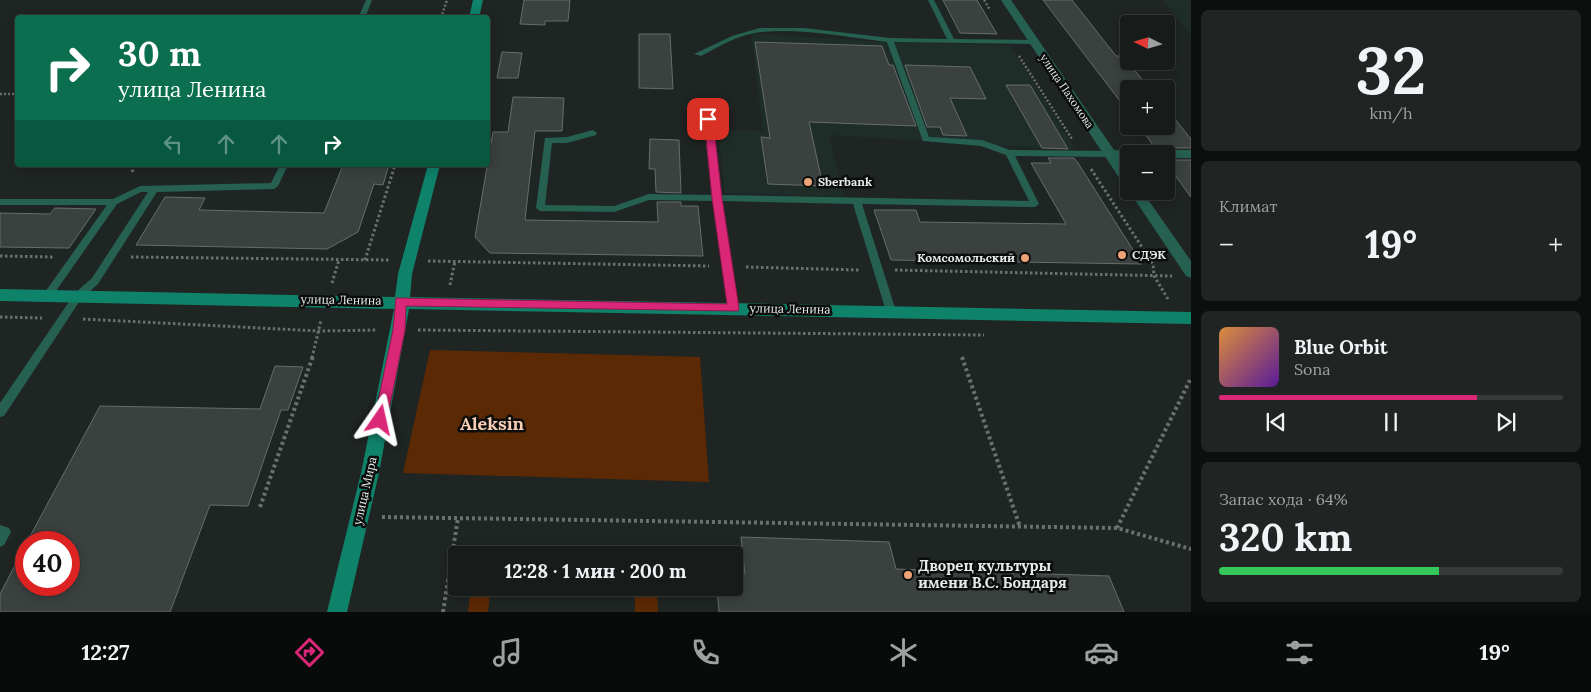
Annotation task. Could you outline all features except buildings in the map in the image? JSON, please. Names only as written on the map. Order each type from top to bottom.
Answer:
[{"type":"street","points":[[475,15],[478,0]]},
{"type":"street","name":"улица Пахомова","points":[[1006,0],[1120,169]]},
{"type":"street","points":[[1110,154],[1120,154]]},
{"type":"street","points":[[1175,154],[1191,154]]},
{"type":"street","name":"улица Мира","points":[[337,612],[399,330],[400,301],[408,260],[433,167]]},
{"type":"street","points":[[1141,200],[1186,274]]},
{"type":"street","name":"улица Ленина","points":[[0,294],[1191,318]]},
{"type":"lane","points":[[362,15],[369,0]]},
{"type":"lane","points":[[931,0],[952,41]]},
{"type":"lane","points":[[698,54],[734,37],[760,30],[804,30],[890,40],[1034,42]]},
{"type":"lane","points":[[890,40],[926,139],[982,143],[1008,153],[1110,154]]},
{"type":"lane","points":[[708,119],[717,198],[734,308]]},
{"type":"lane","points":[[593,133],[567,140],[548,140],[540,208],[614,209],[649,197],[1035,204],[1008,153]]},
{"type":"lane","points":[[0,202],[114,202],[140,189],[274,186],[283,167]]},
{"type":"lane","points":[[0,412],[62,318],[78,296],[95,281],[154,188]]},
{"type":"lane","points":[[48,295],[114,202]]},
{"type":"lane","points":[[857,202],[891,311]]},
{"type":"lane","points":[[0,532],[5,532],[0,540]]},
{"type":"path","points":[[442,15],[447,0]]},
{"type":"path","points":[[0,94],[15,94]]},
{"type":"path","points":[[365,260],[394,167]]},
{"type":"path","points":[[0,256],[75,258]]},
{"type":"path","points":[[111,257],[408,260],[878,270],[1186,274]]},
{"type":"path","points":[[260,507],[310,368],[326,300],[340,260]]},
{"type":"path","points":[[0,317],[62,318],[318,331],[399,330],[993,336]]},
{"type":"path","points":[[962,357],[1020,527]]},
{"type":"path","points":[[1117,528],[1191,378]]},
{"type":"path","points":[[359,516],[1117,528],[1191,549]]},
{"type":"path","points":[[443,612],[458,518]]},
{"type":"shaded area","points":[[1162,0],[1191,0],[1191,34],[1175,15]]},
{"type":"shaded area","points":[[751,33],[881,42],[1010,45],[1076,150],[829,135],[844,197],[725,193],[718,129],[763,131]]},
{"type":"shaded area","points":[[430,350],[700,357],[709,482],[403,473]]},
{"type":"shaded area","points":[[470,596],[490,596],[488,612],[468,612]]},
{"type":"shaded area","points":[[635,596],[657,596],[658,612],[635,612]]},
{"type":"place","name":"Sberbank","points":[[808,182]]},
{"type":"place","name":"СДЭК","points":[[1122,255]]},
{"type":"place","name":"Комсомольский","points":[[1025,258]]},
{"type":"place","name":"Дворец культуры имени В.С. Бондаря","points":[[908,575]]},
{"type":"district","name":"Aleksin","points":[[492,424]]},
{"type":"route","points":[[380,420],[399,330],[400,301],[734,308],[717,198],[708,119]]}]
